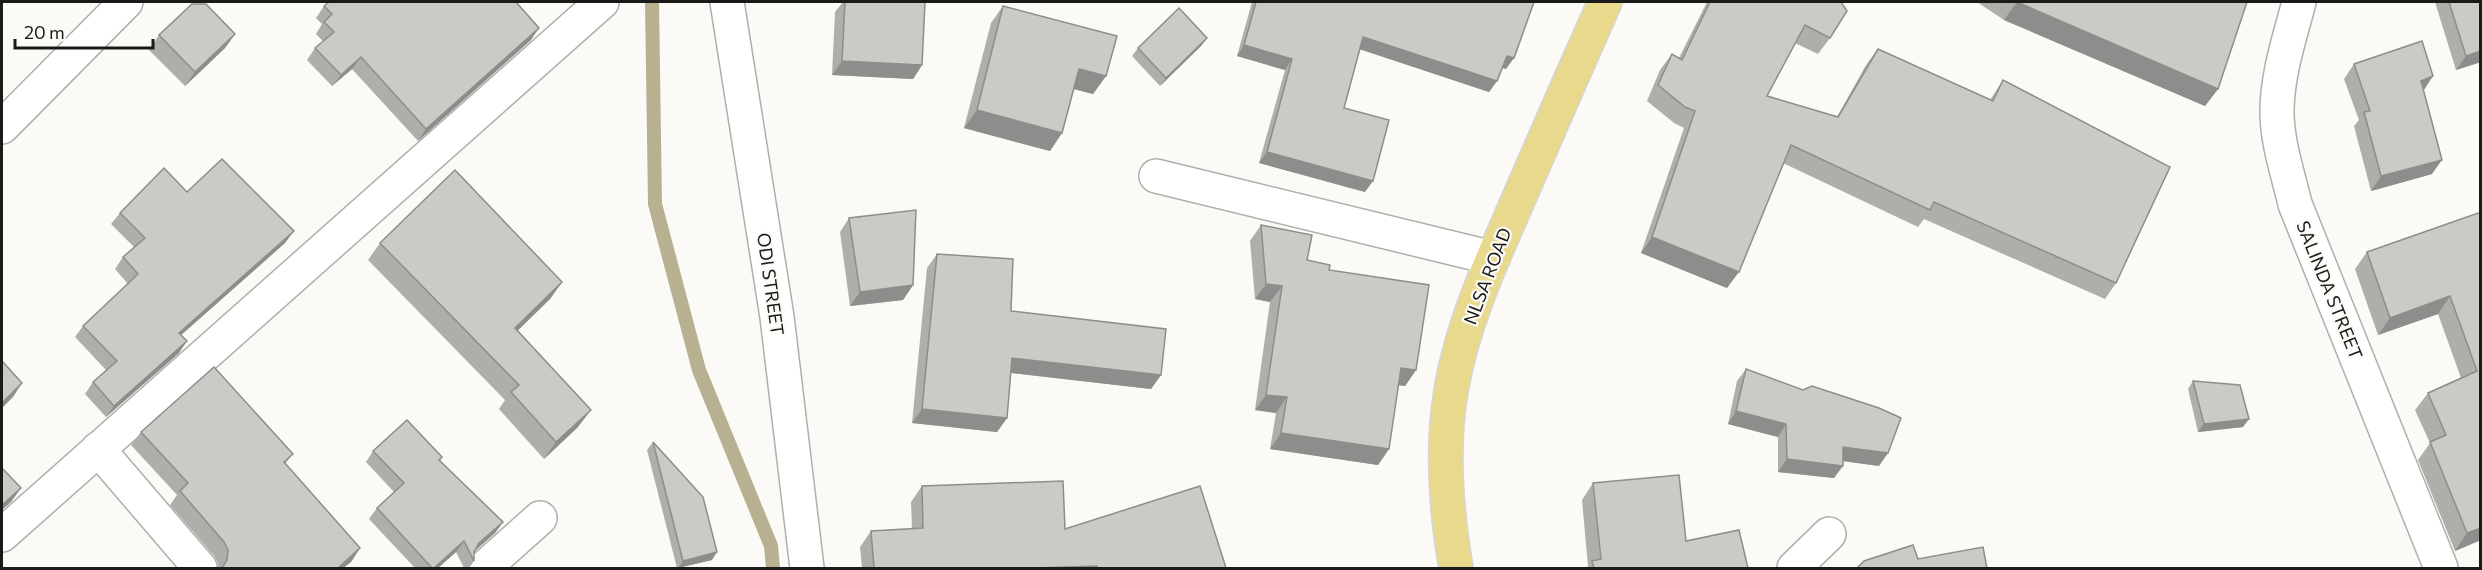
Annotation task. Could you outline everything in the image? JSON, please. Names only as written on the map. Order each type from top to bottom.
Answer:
[{"type":"main road","name":"NLSA ROAD","points":[[1456,568],[1447,506],[1445,461],[1451,391],[1468,323],[1493,258],[1605,2]]},
{"type":"street","points":[[2,127],[126,2]]},
{"type":"street","points":[[2,535],[603,2]]},
{"type":"street","name":"ODI STREET","points":[[727,2],[777,317],[807,568]]},
{"type":"street","name":"SALINDA STREET","points":[[2299,2],[2280,73],[2277,113],[2283,154],[2295,204],[2441,568]]},
{"type":"street","points":[[1156,176],[1493,258]]},
{"type":"street","points":[[98,449],[200,568]]},
{"type":"street","points":[[484,568],[540,518]]},
{"type":"street","points":[[1794,568],[1828,534]]},
{"type":"building","points":[[329,2],[516,2],[539,28],[426,129],[361,57],[341,75],[315,48],[334,32],[324,22],[332,14],[324,6]]},
{"type":"building","points":[[845,2],[925,2],[922,65],[842,61]]},
{"type":"building","points":[[1256,2],[1534,2],[1514,58],[1507,56],[1497,81],[1363,37],[1344,108],[1389,120],[1373,181],[1267,152],[1292,59],[1244,45]]},
{"type":"building","points":[[1710,2],[1841,2],[1847,11],[1830,38],[1805,25],[1767,96],[1838,117],[1878,49],[1993,101],[2003,80],[2170,167],[2116,283],[1934,202],[1930,210],[1791,145],[1739,272],[1652,237],[1695,111],[1685,107],[1658,85],[1672,54],[1682,60]]},
{"type":"building","points":[[2017,2],[2247,2],[2218,89]]},
{"type":"building","points":[[2449,2],[2481,2],[2481,51],[2466,56]]},
{"type":"building","points":[[192,4],[206,4],[235,34],[195,72],[159,35]]},
{"type":"building","points":[[1003,6],[1117,36],[1106,76],[1079,69],[1062,133],[977,110]]},
{"type":"building","points":[[1179,8],[1207,38],[1166,78],[1138,48]]},
{"type":"building","points":[[2422,41],[2433,76],[2421,81],[2442,160],[2381,176],[2364,112],[2370,111],[2354,64]]},
{"type":"building","points":[[222,159],[294,231],[179,333],[187,341],[114,406],[93,382],[117,361],[83,326],[138,274],[123,257],[145,238],[120,213],[164,168],[187,192]]},
{"type":"building","points":[[455,170],[562,282],[515,328],[591,410],[556,442],[511,392],[519,385],[380,243]]},
{"type":"building","points":[[916,210],[913,285],[860,292],[849,218]]},
{"type":"building","points":[[2481,212],[2481,528],[2467,533],[2430,442],[2446,435],[2428,393],[2477,371],[2450,296],[2390,318],[2367,252]]},
{"type":"building","points":[[1261,225],[1312,235],[1307,260],[1330,265],[1329,270],[1429,285],[1416,370],[1401,368],[1389,449],[1281,433],[1287,397],[1266,395],[1282,286],[1266,284]]},
{"type":"building","points":[[937,254],[1013,259],[1011,311],[1166,329],[1161,375],[1012,358],[1007,418],[922,409]]},
{"type":"building","points":[[2,361],[22,383],[2,403]]},
{"type":"building","points":[[214,367],[293,454],[284,462],[360,548],[338,568],[222,568],[227,560],[228,550],[224,542],[180,491],[188,483],[141,432]]},
{"type":"building","points":[[1746,369],[1803,390],[1812,386],[1879,408],[1901,418],[1888,453],[1843,447],[1843,466],[1787,459],[1786,424],[1736,411]]},
{"type":"building","points":[[2193,381],[2240,385],[2249,419],[2204,424]]},
{"type":"building","points":[[407,420],[442,457],[439,460],[503,522],[479,543],[474,552],[474,561],[464,541],[432,568],[377,508],[404,483],[373,451]]},
{"type":"building","points":[[653,442],[703,497],[717,552],[683,561]]},
{"type":"building","points":[[2,468],[21,488],[2,505]]},
{"type":"building","points":[[1679,475],[1686,541],[1739,530],[1748,568],[1594,568],[1592,561],[1601,559],[1593,483]]},
{"type":"building","points":[[1063,481],[1065,529],[1200,486],[1226,568],[1098,568],[1097,566],[874,568],[871,531],[923,528],[922,486]]},
{"type":"building","points":[[1913,545],[1918,559],[1983,547],[1987,568],[1857,568],[1864,561]]},
{"type":"waterway","points":[[652,2],[655,204],[699,370],[771,546],[773,568]]}]
